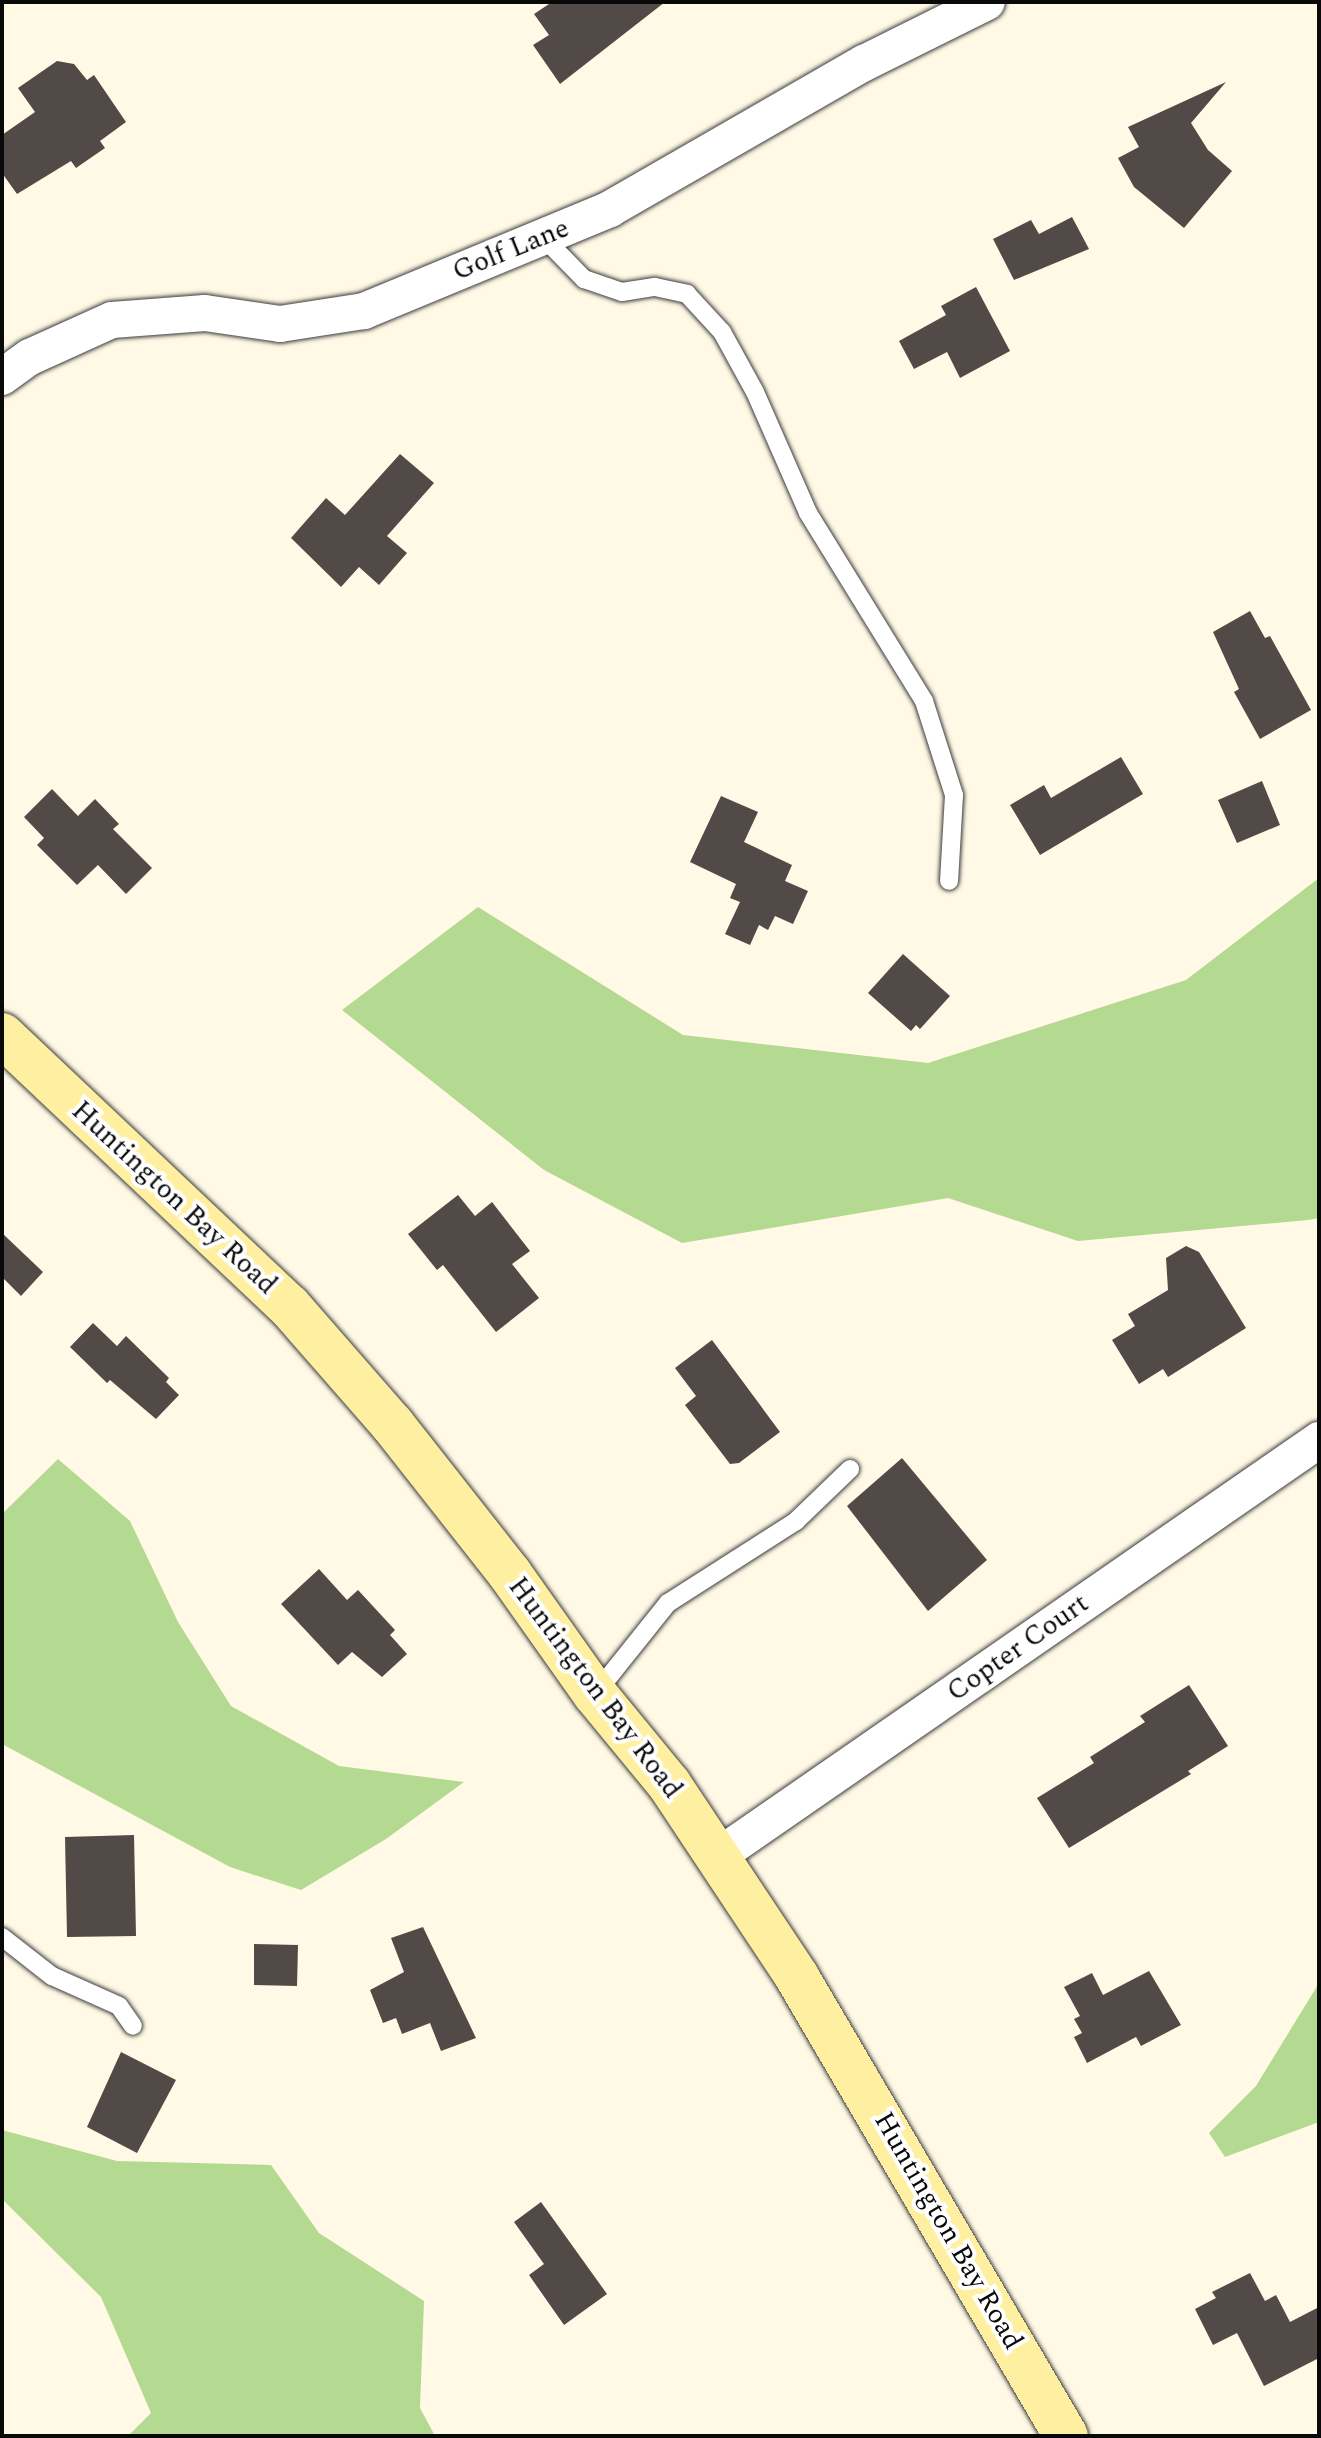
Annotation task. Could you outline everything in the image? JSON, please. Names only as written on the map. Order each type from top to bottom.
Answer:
[{"type":"street","name":"Golf Lane","points":[[2,377],[30,357],[112,320],[205,313],[280,324],[364,311],[610,209],[864,63],[987,2]]},
{"type":"street","name":"Huntington Bay Road","points":[[2,1035],[289,1306],[402,1437],[595,1694],[669,1784],[718,1856],[950,2230],[1066,2436]]},
{"type":"street","name":"Copter Court","points":[[718,1856],[1319,1440]]},
{"type":"lane","points":[[543,237],[584,279],[622,292],[655,287],[687,294],[722,332],[755,392],[808,513],[924,701],[954,795],[949,881]]},
{"type":"lane","points":[[595,1694],[668,1603],[796,1521],[850,1469]]},
{"type":"lane","points":[[2,1937],[52,1976],[119,2006],[133,2026]]},
{"type":"green space","points":[[1319,878],[1319,1218],[1308,1220],[1078,1241],[948,1198],[682,1243],[544,1170],[342,1010],[478,907],[683,1035],[928,1063],[1186,980]]},
{"type":"green space","points":[[58,1459],[130,1521],[178,1622],[231,1706],[339,1766],[464,1782],[386,1839],[301,1890],[230,1867],[2,1744],[2,1514]]},
{"type":"green space","points":[[1319,1983],[1319,2122],[1225,2157],[1209,2133],[1256,2086]]},
{"type":"green space","points":[[2,2130],[117,2161],[271,2165],[319,2233],[424,2301],[420,2408],[435,2436],[128,2436],[151,2413],[101,2297],[2,2199]]},
{"type":"building","points":[[552,2],[665,2],[560,84],[533,45],[549,35],[534,14]]},
{"type":"building","points":[[57,61],[74,64],[87,80],[94,75],[126,122],[100,141],[105,148],[76,168],[71,161],[17,194],[2,173],[2,135],[35,112],[18,88]]},
{"type":"building","points":[[1226,82],[1191,123],[1208,150],[1232,171],[1184,228],[1134,187],[1118,158],[1139,147],[1128,127]]},
{"type":"building","points":[[1072,217],[1089,249],[1014,280],[993,239],[1031,220],[1039,234]]},
{"type":"building","points":[[976,287],[1010,351],[960,378],[947,352],[914,369],[899,341],[946,315],[941,306]]},
{"type":"building","points":[[400,454],[434,483],[387,536],[407,553],[379,585],[359,567],[341,587],[291,538],[326,498],[345,515]]},
{"type":"building","points":[[1250,611],[1265,638],[1270,636],[1311,710],[1260,739],[1234,692],[1239,689],[1213,632]]},
{"type":"building","points":[[1121,757],[1143,794],[1040,855],[1010,805],[1044,785],[1051,798]]},
{"type":"building","points":[[1262,781],[1280,825],[1237,843],[1218,800]]},
{"type":"building","points":[[52,789],[78,816],[95,799],[119,824],[113,829],[152,868],[126,894],[98,865],[77,885],[37,845],[44,838],[24,817]]},
{"type":"building","points":[[721,796],[758,812],[744,842],[792,865],[785,881],[808,891],[793,924],[775,916],[768,930],[759,925],[750,945],[725,934],[740,902],[730,898],[736,884],[690,862]]},
{"type":"building","points":[[903,954],[950,996],[920,1029],[916,1025],[911,1031],[868,993]]},
{"type":"building","points":[[458,1195],[475,1216],[492,1202],[530,1251],[512,1264],[539,1298],[496,1332],[443,1265],[437,1270],[408,1234]]},
{"type":"building","points":[[2,1233],[43,1272],[21,1296],[2,1277]]},
{"type":"building","points":[[1186,1246],[1199,1252],[1246,1328],[1168,1377],[1163,1369],[1139,1384],[1112,1340],[1135,1326],[1128,1314],[1168,1290],[1166,1258]]},
{"type":"building","points":[[93,1323],[117,1346],[126,1336],[169,1378],[166,1382],[179,1395],[156,1419],[110,1380],[107,1383],[70,1347]]},
{"type":"building","points":[[712,1340],[780,1432],[739,1463],[730,1464],[685,1405],[696,1396],[675,1368]]},
{"type":"building","points":[[902,1458],[987,1560],[928,1611],[847,1506]]},
{"type":"building","points":[[319,1569],[347,1600],[358,1590],[395,1630],[390,1635],[407,1654],[382,1677],[352,1652],[338,1665],[281,1604]]},
{"type":"building","points":[[1189,1685],[1228,1746],[1188,1771],[1191,1774],[1069,1848],[1037,1798],[1094,1763],[1090,1757],[1145,1722],[1140,1716]]},
{"type":"building","points":[[134,1835],[136,1936],[67,1937],[65,1837]]},
{"type":"building","points":[[423,1927],[476,2038],[441,2051],[430,2023],[402,2034],[396,2018],[383,2023],[370,1990],[404,1972],[391,1938]]},
{"type":"building","points":[[254,1944],[298,1945],[297,1986],[254,1985]]},
{"type":"building","points":[[1149,1971],[1181,2025],[1141,2046],[1136,2037],[1087,2063],[1074,2037],[1082,2033],[1074,2019],[1080,2016],[1064,1987],[1092,1973],[1103,1995]]},
{"type":"building","points":[[121,2052],[176,2080],[137,2153],[87,2127]]},
{"type":"building","points":[[541,2202],[607,2294],[564,2325],[529,2275],[544,2264],[514,2222]]},
{"type":"building","points":[[1250,2273],[1265,2301],[1276,2295],[1290,2322],[1319,2307],[1319,2358],[1264,2386],[1237,2333],[1213,2345],[1195,2309],[1216,2298],[1212,2292]]}]
